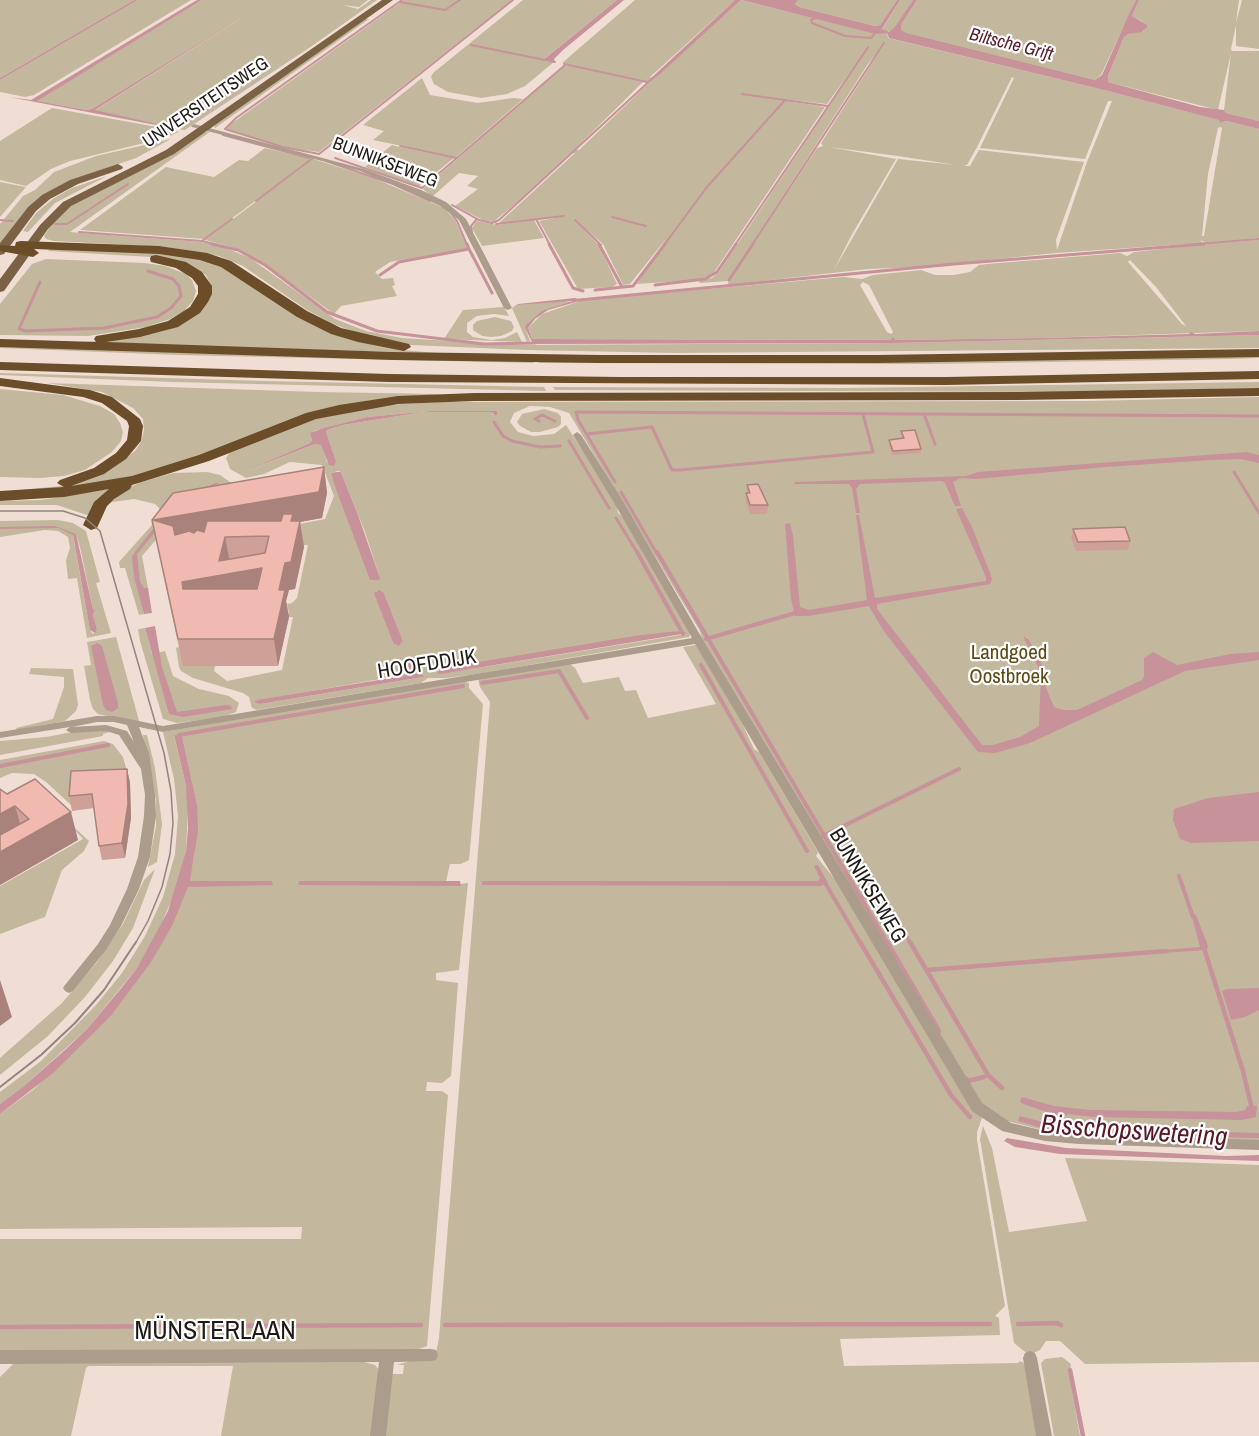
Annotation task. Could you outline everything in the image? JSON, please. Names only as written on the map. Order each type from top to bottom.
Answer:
[{"type":"highway","points":[[1,250],[26,247],[159,250],[202,256],[226,264],[302,314],[336,331],[381,343],[441,350],[601,359]]},
{"type":"highway","points":[[0,341],[81,340],[140,333],[173,324],[186,317],[201,302],[205,294],[205,286],[198,274],[168,261],[26,247]]},
{"type":"highway","points":[[0,341],[347,355],[601,359],[890,359],[1259,353]]},
{"type":"highway","points":[[0,355],[227,363],[583,370],[947,370],[1259,365]]},
{"type":"highway","points":[[0,366],[367,377],[620,381],[902,381],[1259,375]]},
{"type":"highway","points":[[0,380],[683,395]]},
{"type":"highway","points":[[0,380],[65,390],[107,400],[126,412],[136,426],[134,441],[129,449],[99,471],[59,484],[30,488],[0,487]]},
{"type":"highway","points":[[0,496],[64,492],[134,480],[204,458],[311,416],[368,403],[475,397],[1019,396],[1259,392]]},
{"type":"highway","points":[[91,525],[95,513],[108,496],[134,480]]},
{"type":"main road","name":"UNIVERSITEITSWEG","points":[[0,288],[26,247],[67,204],[86,192],[154,162],[379,0]]},
{"type":"main road","name":"UNIVERSITEITSWEG","points":[[1,250],[32,208],[53,193],[74,182],[143,157],[200,127],[388,0]]},
{"type":"street","name":"BUNNIKSEWEG","points":[[200,127],[362,170],[443,204],[462,219],[508,308]]},
{"type":"street","name":"BUNNIKSEWEG","points":[[577,435],[977,1107],[1007,1127],[1045,1136],[1259,1145]]},
{"type":"street","name":"HOOFDDIJK","points":[[137,732],[698,640]]},
{"type":"street","points":[[2,736],[82,723],[104,724],[137,732],[150,795],[150,816],[141,869],[115,926],[102,947],[69,988]]},
{"type":"street","points":[[2,736],[106,728],[123,733],[144,766]]},
{"type":"street","name":"MÜNSTERLAAN","points":[[0,1357],[431,1355]]},
{"type":"street","points":[[378,1436],[387,1356]]},
{"type":"street","points":[[1030,1358],[1044,1436]]},
{"type":"green space","points":[[0,0],[134,0],[0,78]]},
{"type":"green space","points":[[138,0],[191,0],[34,95],[25,97],[0,92],[0,80]]},
{"type":"green space","points":[[202,0],[368,0],[359,7],[342,5],[358,9],[265,74],[371,0],[377,0],[185,130],[177,129],[262,76],[175,128],[94,111],[255,9],[92,109],[36,101]]},
{"type":"green space","points":[[404,0],[512,0],[319,152],[288,148],[227,130],[228,126]]},
{"type":"green space","points":[[523,0],[617,0],[545,58],[544,61],[554,62],[525,86],[507,94],[481,98],[448,92],[434,84],[431,77],[433,73]]},
{"type":"green space","points":[[635,0],[735,0],[650,77],[653,79],[741,0],[874,33],[887,33],[888,38],[1108,91],[1220,120],[1219,122],[1226,121],[1259,129],[1259,238],[1219,243],[1259,240],[1259,331],[896,340],[893,338],[891,340],[532,339],[528,328],[542,314],[583,300],[844,277],[862,279],[873,275],[921,270],[935,275],[954,275],[970,272],[979,265],[987,264],[1120,253],[1127,256],[1134,252],[1209,244],[1200,240],[1203,243],[1056,253],[919,267],[868,269],[727,285],[729,281],[700,283],[699,281],[712,278],[719,272],[869,46],[827,104],[755,96],[825,107],[713,274],[698,280],[637,284],[666,239],[630,284],[623,285],[603,244],[572,218],[598,244],[617,284],[612,287],[578,289],[539,221],[566,216],[499,223],[575,153],[569,154],[524,197],[493,222],[483,220],[455,206],[478,189],[467,186],[478,176],[459,173],[432,197],[423,189],[564,66],[643,82],[575,149],[579,150],[650,82],[562,63]],"holes":[[[885,43],[821,143],[823,146],[817,148],[728,281],[868,64]],[[1012,77],[1014,78],[980,148],[1085,159],[1108,101],[1112,101],[1087,162],[1057,250],[1056,240],[1084,162],[979,150],[970,166],[963,166],[967,165]],[[1220,127],[1222,128],[1204,236],[1202,236],[1208,174]],[[829,147],[956,165],[898,159],[834,270],[896,159]],[[1130,260],[1156,287],[1186,326],[1128,262]],[[863,282],[869,285],[893,332],[891,334],[887,332],[860,285]]]},
{"type":"green space","points":[[798,0],[897,0],[880,25],[875,26],[799,7],[795,4]]},
{"type":"green space","points":[[900,0],[913,0],[894,30],[887,32],[882,30]]},
{"type":"green space","points":[[917,0],[1136,0],[1101,75],[1095,80],[906,34],[901,30],[902,23]]},
{"type":"green space","points":[[1139,0],[1239,0],[1236,23],[1242,0],[1259,0],[1259,49],[1236,46],[1236,25],[1231,49],[1232,51],[1259,51],[1259,121],[1226,113],[1224,110],[1231,53],[1218,110],[1108,82],[1108,76],[1124,37],[1144,31],[1143,22],[1132,16]]},
{"type":"green space","points":[[364,19],[369,19],[215,128],[214,126]]},
{"type":"green space","points":[[422,78],[430,95],[478,103],[513,98],[523,99],[456,157],[373,140],[384,131],[363,125]]},
{"type":"green space","points":[[52,108],[179,132],[165,138],[70,161],[51,169],[26,186],[0,180],[0,141]]},
{"type":"green space","points":[[211,131],[70,232],[201,242],[221,246],[250,258],[335,319],[366,331],[402,338],[514,345],[896,343],[1259,335],[1259,348],[675,353],[411,345],[354,332],[331,323],[307,310],[243,266],[219,256],[166,247],[54,241],[44,236],[71,205],[201,133]]},
{"type":"green space","points":[[171,139],[136,158],[75,179],[41,196],[28,207],[0,243],[0,224],[23,196],[35,190],[54,172],[96,156]]},
{"type":"green space","points":[[392,145],[454,158],[418,187],[365,167]]},
{"type":"green space","points":[[265,148],[312,159],[204,239],[80,230],[166,167],[214,177],[239,160],[248,161]]},
{"type":"green space","points":[[313,159],[371,177],[444,208],[455,220],[468,249],[390,262],[375,272],[382,279],[393,278],[395,285],[392,286],[397,296],[341,306],[334,314],[266,265],[239,249],[205,240]]},
{"type":"green space","points":[[107,176],[55,203],[28,232],[23,231],[36,213],[54,198],[72,188]]},
{"type":"green space","points":[[0,182],[26,187],[0,217]]},
{"type":"green space","points":[[534,220],[544,238],[482,246],[472,228],[477,221],[497,225]]},
{"type":"green space","points":[[50,249],[181,254],[218,263],[299,315],[404,350],[436,353],[61,343],[119,340],[169,329],[201,311],[211,296],[212,288],[206,275],[184,262],[151,257],[48,251]]},
{"type":"green space","points":[[46,259],[145,263],[165,266],[186,274],[192,280],[196,291],[193,301],[184,311],[170,319],[146,327],[88,336],[0,335],[0,304],[32,264]]},
{"type":"green space","points":[[573,302],[543,311],[525,328],[530,341],[527,342],[512,308],[518,305]]},
{"type":"green space","points":[[504,307],[509,316],[494,314],[477,316],[467,323],[467,332],[473,337],[492,340],[505,338],[517,332],[522,342],[444,339],[463,310]]},
{"type":"green space","points":[[495,317],[511,321],[514,327],[512,331],[491,337],[482,336],[473,330],[473,325],[477,321]]},
{"type":"green space","points":[[0,345],[532,360],[534,363],[177,355],[0,348]]},
{"type":"green space","points":[[1259,355],[1259,358],[1228,359],[929,364],[539,363],[537,360]]},
{"type":"green space","points":[[0,373],[544,387],[546,391],[173,382],[0,375]]},
{"type":"green space","points":[[1259,382],[1259,388],[1052,392],[555,390],[553,387],[843,388]]},
{"type":"green space","points":[[47,383],[441,394],[366,401],[132,478],[68,490],[0,492],[71,485],[113,468],[135,451],[141,442],[144,431],[143,419],[133,408],[102,392]]},
{"type":"green space","points":[[0,389],[63,395],[100,406],[114,414],[120,423],[123,432],[121,441],[112,452],[85,470],[64,476],[40,478],[0,477]]},
{"type":"green space","name":"Landgoed Oostbroek","points":[[1259,397],[1259,1142],[1051,1132],[1003,1120],[980,1105],[703,644],[700,631],[569,413],[550,407],[530,406],[514,413],[510,422],[518,432],[533,436],[554,434],[566,425],[616,502],[618,513],[623,517],[690,634],[689,637],[477,674],[428,678],[421,683],[257,710],[252,708],[249,697],[243,693],[193,678],[181,671],[179,667],[176,648],[179,647],[215,666],[214,671],[227,681],[282,670],[293,617],[283,617],[283,614],[289,613],[287,604],[297,598],[308,545],[298,545],[259,532],[325,519],[334,496],[322,465],[290,462],[264,474],[246,478],[230,469],[226,458],[230,452],[318,418],[385,405],[441,402],[1088,401]],"holes":[[[430,411],[492,412],[423,412],[343,425],[327,430],[336,461],[327,462],[322,444],[315,444],[245,472],[312,442],[311,436],[314,431],[367,417]],[[341,472],[365,532],[380,578],[353,534],[331,473]],[[376,591],[384,593],[403,641],[393,643],[375,593]],[[678,631],[686,634],[465,670]],[[411,662],[415,673],[423,675],[423,677],[260,704],[255,701],[403,675]]]},
{"type":"green space","points":[[544,409],[558,413],[561,417],[561,424],[558,427],[531,432],[517,422],[522,414]]},
{"type":"green space","points":[[207,472],[220,475],[233,484],[179,513],[142,556],[148,588],[144,588],[140,597],[144,614],[139,615],[125,568],[120,568],[119,562],[162,511],[155,504],[134,499],[112,502],[101,508],[118,493],[141,482],[173,473]]},
{"type":"green space","points":[[119,487],[87,515],[57,505],[0,505],[0,501],[41,500]]},
{"type":"green space","points":[[58,520],[73,523],[86,531],[100,582],[96,583],[111,633],[87,638],[77,578],[68,579],[66,560],[70,548],[68,537],[58,531],[45,530],[0,537],[0,521]],"holes":[[[76,534],[95,612],[93,615],[97,629],[93,634],[90,630],[73,536]]]},
{"type":"green space","points":[[145,628],[152,654],[165,651],[173,676],[199,689],[229,696],[239,703],[236,712],[223,717],[177,723],[163,719],[140,641],[138,629]]},
{"type":"green space","points":[[116,637],[139,721],[134,722],[98,714],[93,709],[90,700],[84,666],[91,665],[87,642]]},
{"type":"green space","points":[[696,645],[742,723],[754,749],[759,752],[818,852],[816,856],[837,882],[965,1095],[982,1118],[977,1140],[1005,1306],[995,1316],[999,1318],[1000,1335],[840,1339],[844,1366],[1018,1363],[1020,1361],[1026,1364],[1039,1436],[384,1436],[392,1374],[403,1374],[404,1365],[397,1365],[436,1353],[439,1338],[490,702],[480,687],[478,679],[570,664],[575,668],[583,683],[619,677],[625,691],[636,690],[648,718],[716,704],[683,647]]},
{"type":"green space","points":[[31,668],[73,669],[78,705],[76,711],[65,721],[17,730],[16,728],[53,719],[64,687],[64,677],[29,674]]},
{"type":"green space","points":[[461,681],[469,683],[469,688],[483,704],[469,860],[461,864],[450,864],[445,886],[468,883],[459,970],[436,973],[436,980],[458,983],[451,1076],[442,1083],[427,1082],[426,1091],[442,1091],[448,1095],[427,1346],[416,1350],[0,1350],[0,1239],[301,1239],[302,1227],[0,1229],[0,1114],[34,1089],[111,1016],[150,964],[188,887],[194,857],[197,804],[182,736],[174,736],[188,804],[186,851],[176,890],[157,934],[137,968],[87,1029],[24,1086],[0,1104],[0,1092],[41,1061],[96,1005],[122,973],[145,936],[163,897],[175,854],[178,816],[174,779],[163,732]]},
{"type":"green space","points":[[88,729],[113,731],[103,736],[0,755],[0,741],[46,737]]},
{"type":"green space","points":[[143,735],[147,735],[155,768],[162,824],[157,862],[148,867],[156,826],[156,800]]},
{"type":"green space","points":[[104,741],[113,744],[123,757],[130,782],[73,784],[71,805],[34,774],[12,773],[0,778],[0,760]]},
{"type":"green space","points":[[64,818],[89,841],[84,851],[62,870],[45,917],[0,934],[0,886],[83,839]]},
{"type":"green space","points":[[155,869],[133,928],[113,961],[85,997],[48,1036],[0,1075],[0,1058],[62,1003],[97,962],[123,924],[144,880]]},
{"type":"green space","points":[[983,1126],[992,1148],[1009,1232],[1087,1221],[1065,1158],[1259,1165],[1259,1362],[1085,1364],[1060,1341],[1046,1341],[1040,1350],[1029,1355],[1014,1343],[980,1139]]},
{"type":"green space","points":[[1062,1357],[1071,1364],[1069,1374],[1080,1436],[1054,1436],[1041,1363],[1045,1359]]},
{"type":"green space","points":[[364,1362],[375,1365],[379,1370],[372,1436],[221,1436],[233,1366],[89,1366],[86,1368],[71,1436],[0,1436],[0,1377],[14,1363]]},
{"type":"water","points":[[134,0],[138,0],[0,80],[0,78]]},
{"type":"water","points":[[197,0],[202,0],[37,101],[92,109],[256,8],[95,110],[175,128],[263,76],[177,129],[9,97],[31,100]]},
{"type":"water","points":[[617,0],[624,0],[563,50],[554,59],[555,62],[543,60]]},
{"type":"water","points":[[735,0],[741,0],[660,74],[650,79]]},
{"type":"water","points":[[741,0],[798,0],[795,4],[799,7],[875,26],[880,25],[897,0],[900,0],[882,29],[889,32],[913,0],[917,0],[902,23],[901,30],[906,33],[1095,80],[1102,75],[1129,14],[1136,0],[1139,0],[1132,16],[1147,27],[1142,32],[1124,37],[1108,76],[1108,82],[1200,107],[1224,110],[1226,113],[1259,121],[1259,129],[1226,121],[1220,123],[1219,120],[1108,91],[889,38],[887,33],[875,34]]},
{"type":"water","points":[[575,298],[583,300],[548,310],[535,319],[528,328],[532,339],[891,340],[892,337],[896,340],[1259,331],[1259,335],[896,343],[533,344],[525,328],[526,325],[542,311],[573,301],[518,305],[512,308],[518,304]]},
{"type":"water","points":[[430,411],[497,411],[497,415],[492,412],[423,412],[343,425],[326,432],[336,461],[334,466],[329,465],[321,445],[315,444],[244,472],[310,443],[312,441],[310,433],[324,428],[367,417]]},
{"type":"water","points":[[1247,452],[1259,455],[1259,463],[1241,459],[1211,460],[976,479],[961,478],[953,482],[961,506],[955,506],[942,481],[860,484],[856,489],[860,513],[856,513],[852,488],[849,484],[794,484],[795,482],[966,476],[978,472]]},
{"type":"water","points":[[341,472],[379,580],[370,580],[331,473]]},
{"type":"water","points":[[215,483],[219,483],[165,520],[137,554],[140,582],[144,588],[148,588],[152,613],[144,614],[134,577],[132,556],[159,521]]},
{"type":"water","points":[[962,508],[990,573],[992,579],[990,584],[877,604],[877,609],[982,745],[993,745],[1020,737],[1039,726],[1041,673],[1023,636],[1029,640],[1045,670],[1046,688],[1054,707],[1064,710],[1077,710],[1142,680],[1144,658],[1153,652],[1177,665],[1230,654],[1259,652],[1259,660],[1185,671],[1030,743],[995,753],[978,752],[883,630],[869,606],[795,616],[791,599],[785,524],[790,523],[793,536],[800,607],[809,610],[867,600],[856,515],[859,515],[875,598],[986,581],[956,509]]},
{"type":"water","points":[[55,526],[76,534],[95,611],[93,615],[97,629],[95,633],[90,630],[73,535],[58,528],[0,529],[0,527]]},
{"type":"water","points":[[379,590],[384,593],[403,641],[399,646],[393,643],[374,593]]},
{"type":"water","points":[[155,626],[162,667],[177,712],[226,705],[231,706],[232,709],[183,717],[169,714],[145,628]]},
{"type":"water","points":[[678,631],[688,633],[437,673],[443,668],[634,636]]},
{"type":"water","points":[[97,643],[102,646],[118,703],[118,708],[112,712],[106,710],[103,705],[91,646]]},
{"type":"water","points":[[405,661],[411,662],[415,673],[423,677],[260,704],[254,702],[403,676],[405,673],[401,664]]},
{"type":"water","points":[[174,735],[182,736],[197,804],[198,831],[190,881],[272,881],[273,885],[188,887],[172,926],[150,964],[111,1016],[52,1074],[0,1114],[0,1104],[24,1086],[87,1029],[123,986],[137,968],[168,911],[186,851],[188,828],[186,786]]},
{"type":"water","points":[[1259,792],[1259,841],[1191,843],[1180,839],[1173,820],[1174,809],[1208,798]]},
{"type":"water","points":[[818,865],[828,883],[821,886],[482,885],[482,881],[818,881],[820,878],[814,866]]},
{"type":"water","points":[[299,881],[460,881],[461,886],[298,885]]},
{"type":"water","points":[[1191,913],[1196,915],[1208,946],[1207,950],[1162,953],[1162,950],[1200,947]]},
{"type":"water","points":[[1259,988],[1259,1010],[1245,1017],[1231,1020],[1222,991]]},
{"type":"water","name":"Bisschopswetering","points":[[1022,1097],[1054,1106],[1090,1110],[1236,1112],[1245,1110],[1247,1106],[1257,1106],[1256,1117],[1242,1120],[1093,1117],[1068,1114],[1061,1118],[1063,1125],[1070,1128],[1259,1133],[1259,1138],[1086,1134],[1042,1128],[1018,1121],[1020,1116],[1046,1123],[1050,1121],[1050,1113],[1023,1104],[1020,1101]]},
{"type":"water","points":[[1007,1138],[1066,1148],[1226,1156],[1259,1155],[1259,1161],[1060,1154],[1015,1147],[1004,1141]]},
{"type":"building","points":[[915,430],[921,449],[893,451],[889,440],[904,438],[901,431]]},
{"type":"building","points":[[324,467],[319,492],[153,520],[173,526],[175,535],[189,531],[194,533],[197,530],[204,532],[207,521],[281,521],[283,514],[293,514],[291,521],[300,521],[291,562],[285,563],[279,590],[285,590],[274,639],[178,639],[152,520],[173,493]],"holes":[[[269,536],[265,553],[219,561],[225,537]],[[262,568],[257,589],[183,589],[182,582]]]},
{"type":"building","points":[[758,484],[768,505],[750,505],[746,493],[750,493],[747,485]]},
{"type":"building","points":[[1125,527],[1130,541],[1078,542],[1073,529]]},
{"type":"building","points":[[127,769],[128,804],[122,843],[99,846],[92,794],[69,796],[71,771]]},
{"type":"building","points":[[35,779],[71,812],[0,852],[0,835],[29,819],[15,806],[0,814],[0,789],[7,794]]},
{"type":"waterway","points":[[402,0],[236,118],[225,129],[283,147],[319,154],[513,0]]},
{"type":"waterway","points":[[400,2],[445,10],[460,0]]},
{"type":"waterway","points":[[816,18],[811,20],[812,23],[845,36],[871,38],[877,31]]},
{"type":"waterway","points":[[752,245],[884,43]]},
{"type":"waterway","points":[[471,45],[555,62]]},
{"type":"waterway","points":[[735,245],[868,47]]},
{"type":"waterway","points":[[564,64],[647,82]]},
{"type":"waterway","points":[[457,158],[565,65]]},
{"type":"waterway","points":[[452,205],[479,220],[492,223],[499,220],[654,77]]},
{"type":"waterway","points":[[742,94],[785,100]]},
{"type":"waterway","points":[[664,245],[707,187],[785,100]]},
{"type":"waterway","points":[[785,100],[828,106]]},
{"type":"waterway","points":[[223,135],[309,158]]},
{"type":"waterway","points":[[400,146],[457,158]]},
{"type":"waterway","points":[[256,201],[313,158]]},
{"type":"waterway","points":[[335,158],[422,188],[457,158]]},
{"type":"waterway","points":[[326,161],[393,184],[430,201]]},
{"type":"waterway","points":[[55,224],[67,224],[128,184]]},
{"type":"waterway","points":[[450,212],[457,221],[467,245]]},
{"type":"waterway","points":[[536,219],[564,216]]},
{"type":"waterway","points":[[612,217],[646,226]]},
{"type":"waterway","points":[[202,241],[232,219]]},
{"type":"waterway","points":[[472,232],[471,226],[477,219]]},
{"type":"waterway","points":[[496,224],[536,219]]},
{"type":"waterway","points":[[536,219],[550,245]]},
{"type":"waterway","points":[[0,220],[13,221]]},
{"type":"waterway","points":[[575,220],[601,245]]},
{"type":"waterway","points":[[79,232],[202,241]]},
{"type":"waterway","points":[[1186,245],[1259,239]]},
{"type":"waterway","points":[[202,241],[218,245]]},
{"type":"waterway","points":[[212,244],[238,250],[265,265],[327,312],[377,331],[484,344],[535,343]]},
{"type":"waterway","points":[[467,244],[469,249]]},
{"type":"waterway","points":[[549,244],[573,288],[583,291]]},
{"type":"waterway","points":[[599,244],[622,287]]},
{"type":"waterway","points":[[595,290],[633,286],[665,244]]},
{"type":"waterway","points":[[655,285],[705,279],[717,272],[736,244]]},
{"type":"waterway","points":[[729,280],[753,244]]},
{"type":"waterway","points":[[579,300],[954,264],[1204,244]]},
{"type":"waterway","points":[[380,275],[399,262],[469,249]]},
{"type":"waterway","points":[[469,249],[492,293]]},
{"type":"waterway","points":[[40,282],[19,329],[26,331],[104,328],[157,317],[171,308],[181,296],[179,286],[173,279],[148,271]]},
{"type":"waterway","points":[[615,482],[578,420],[576,412],[924,414]]},
{"type":"waterway","points":[[587,434],[652,427],[672,470],[680,470],[873,452],[863,414]]},
{"type":"waterway","points":[[924,414],[1259,416]]},
{"type":"waterway","points":[[924,414],[935,444]]},
{"type":"waterway","points":[[539,421],[535,419],[542,415],[555,421]]},
{"type":"waterway","points":[[494,422],[503,436],[512,441],[540,447],[560,446]]},
{"type":"waterway","points":[[569,441],[609,508]]},
{"type":"waterway","points":[[1234,472],[1259,513]]},
{"type":"waterway","points":[[621,492],[657,554]]},
{"type":"waterway","points":[[616,518],[638,554]]},
{"type":"waterway","points":[[637,552],[683,634]]},
{"type":"waterway","points":[[657,552],[708,638]]},
{"type":"waterway","points":[[708,638],[795,613]]},
{"type":"waterway","points":[[708,638],[824,835]]},
{"type":"waterway","points":[[701,665],[807,851]]},
{"type":"waterway","points":[[482,683],[559,671],[587,718]]},
{"type":"waterway","points":[[181,741],[179,735],[463,686]]},
{"type":"waterway","points":[[0,766],[108,745]]},
{"type":"waterway","points":[[824,835],[959,769]]},
{"type":"waterway","points":[[824,835],[860,897]]},
{"type":"waterway","points":[[1179,876],[1193,917]]},
{"type":"waterway","points":[[824,881],[861,944]]},
{"type":"waterway","points":[[860,897],[879,896],[885,899],[911,944]]},
{"type":"waterway","points":[[860,897],[888,944]]},
{"type":"waterway","points":[[860,942],[951,1095],[970,1117]]},
{"type":"waterway","points":[[887,942],[939,1031]]},
{"type":"waterway","points":[[910,942],[988,1075],[1002,1088]]},
{"type":"waterway","points":[[1204,948],[1243,1071],[1252,1109]]},
{"type":"waterway","points":[[927,970],[1166,951]]},
{"type":"waterway","points":[[967,1079],[968,1081],[984,1077]]},
{"type":"waterway","points":[[1018,1324],[1057,1323],[1061,1325]]},
{"type":"waterway","points":[[445,1325],[990,1324]]},
{"type":"waterway","points":[[0,1327],[421,1325]]},
{"type":"waterway","points":[[1070,1370],[1083,1436]]},
{"type":"tram line","points":[[0,511],[63,511],[85,518],[100,531],[164,753],[171,791],[173,823],[170,854],[162,887],[148,921],[135,944]]},
{"type":"tram line","points":[[0,1087],[41,1055],[75,1023],[104,990],[136,942]]},
{"type":"water label","name":"Biltsche Grift","points":[[1011,45]]}]
